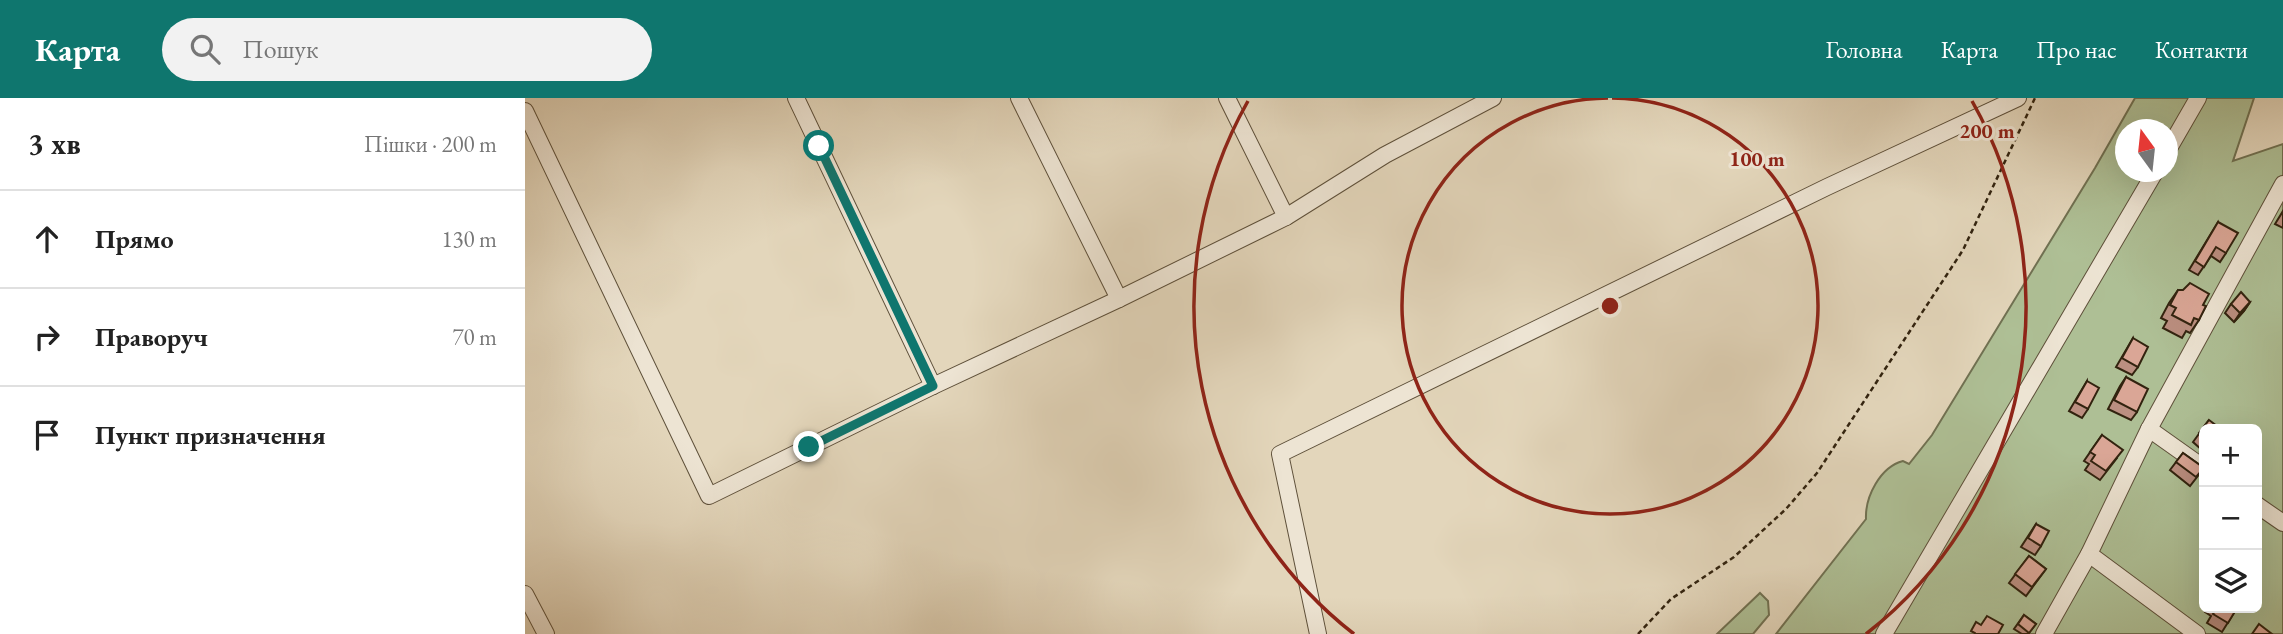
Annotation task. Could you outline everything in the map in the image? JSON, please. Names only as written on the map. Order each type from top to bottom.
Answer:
[{"type":"street","points":[[796,98],[933,386]]},
{"type":"street","points":[[1019,98],[1119,299]]},
{"type":"street","points":[[1227,98],[1286,217]]},
{"type":"street","points":[[525,111],[709,496],[1286,217],[1469,103],[1493,98]]},
{"type":"street","points":[[1318,634],[1280,454],[1827,187],[2018,98]]},
{"type":"street","points":[[2178,133],[2198,98]]},
{"type":"street","points":[[1884,634],[2149,182]]},
{"type":"street","points":[[2044,634],[2089,554],[2149,429],[2283,184]]},
{"type":"street","points":[[2149,429],[2199,464]]},
{"type":"street","points":[[2262,508],[2283,523]]},
{"type":"street","points":[[2089,554],[2197,634]]},
{"type":"street","points":[[525,594],[546,634]]},
{"type":"path","points":[[1638,634],[1671,599],[1734,558],[1786,509],[1817,473],[1963,250],[2035,98]]},
{"type":"green space","points":[[2135,98],[2254,98],[2233,161],[2283,144],[2283,634],[1776,634],[1866,519],[1871,493],[1881,476],[1895,464],[1903,461],[1909,464],[1932,435],[2115,133],[2115,182],[2178,182],[2178,119],[2123,119]]},
{"type":"green space","points":[[1760,593],[1768,601],[1769,615],[1753,634],[1717,634]]},
{"type":"building","points":[[2218,222],[2238,233],[2226,253],[2216,247],[2204,267],[2195,261]]},
{"type":"building","points":[[2190,283],[2209,294],[2199,320],[2194,318],[2191,325],[2172,315],[2176,308],[2170,305],[2178,290],[2183,290]]},
{"type":"building","points":[[2241,292],[2250,302],[2240,313],[2231,304]]},
{"type":"building","points":[[2133,338],[2148,347],[2138,367],[2122,358]]},
{"type":"building","points":[[2126,377],[2148,389],[2137,412],[2114,400]]},
{"type":"building","points":[[2087,381],[2099,388],[2088,409],[2075,402]]},
{"type":"building","points":[[2102,435],[2123,450],[2106,471],[2091,461],[2095,455],[2090,452]]},
{"type":"building","points":[[2183,453],[2199,464],[2199,474],[2196,477],[2176,462]]},
{"type":"building","points":[[2036,524],[2049,531],[2041,546],[2028,538]]},
{"type":"building","points":[[2029,556],[2046,569],[2032,587],[2015,574]]},
{"type":"building","points":[[2214,613],[2234,613],[2228,623]]},
{"type":"building","points":[[2024,615],[2036,624],[2029,633],[2018,624]]},
{"type":"building","points":[[1987,616],[2003,625],[1998,634],[1975,634],[1971,631],[1976,622],[1981,625]]},
{"type":"building","points":[[2259,624],[2272,634],[2252,634]]},
{"type":"route","points":[[809,447],[933,386],[819,146]]}]
